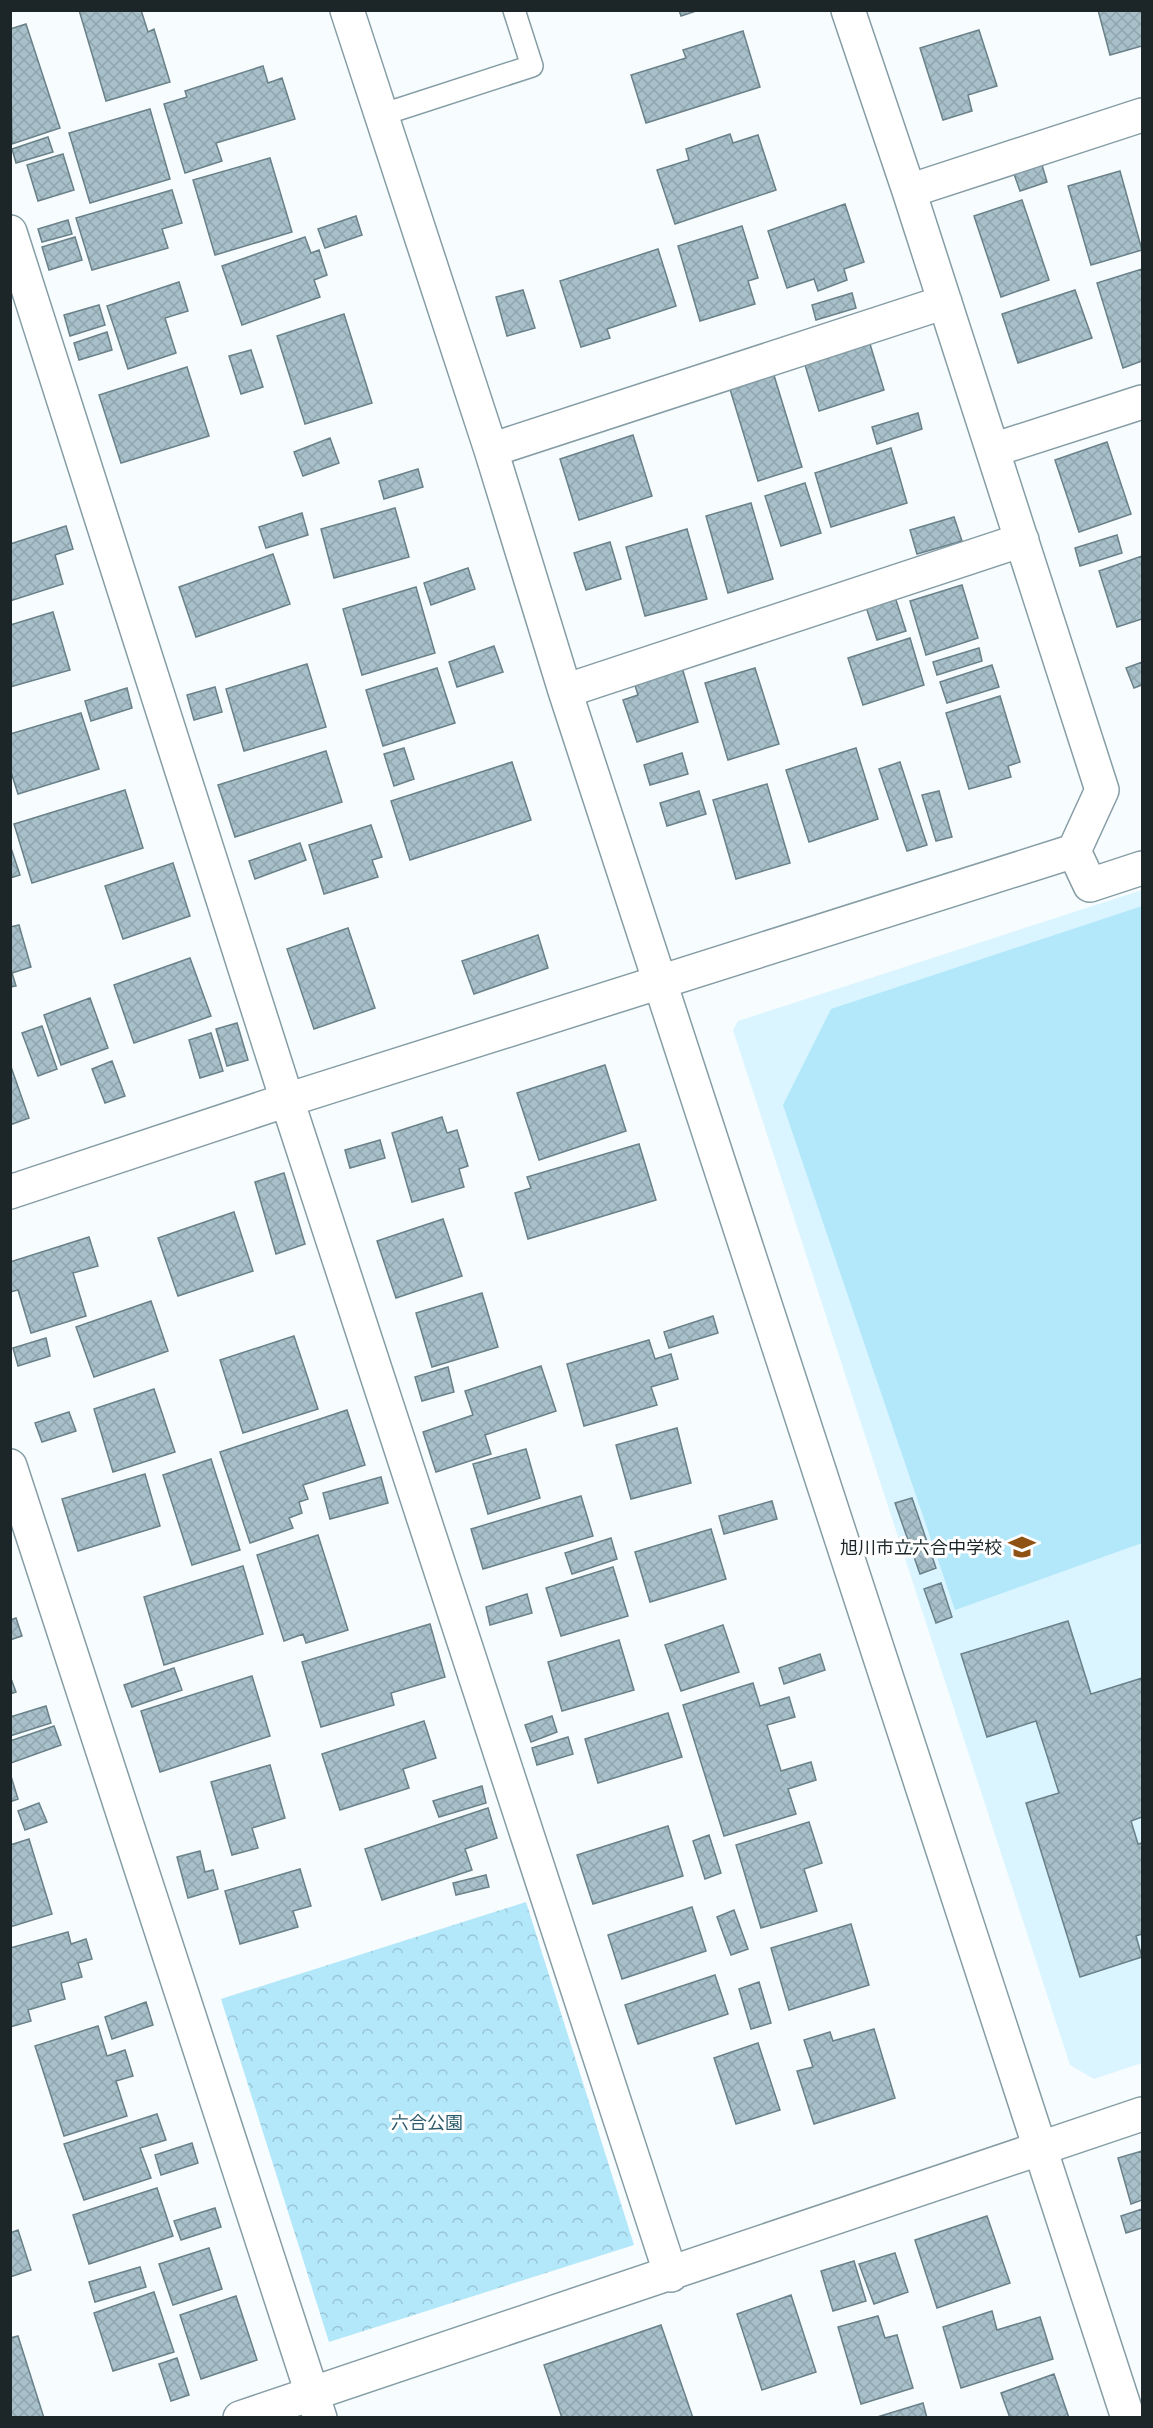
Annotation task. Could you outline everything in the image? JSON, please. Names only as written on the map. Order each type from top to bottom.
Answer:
[{"type":"street","points":[[347,10],[491,450],[565,691],[1128,2418]]},
{"type":"street","points":[[10,1192],[287,1100],[1074,850],[1102,790],[909,191],[848,10]]},
{"type":"street","points":[[909,191],[1143,115]]},
{"type":"street","points":[[10,232],[287,1100],[671,2275]]},
{"type":"street","points":[[491,450],[945,302]]},
{"type":"street","points":[[993,450],[1143,402]]},
{"type":"street","points":[[565,691],[1022,540]]},
{"type":"street","points":[[1074,850],[1090,885],[1143,868]]},
{"type":"street","points":[[10,1466],[316,2406]]},
{"type":"street","points":[[240,2418],[316,2406],[671,2275],[1143,2114]]},
{"type":"lane","points":[[381,115],[532,66],[514,10]]},
{"type":"shaded area","name":"旭川市立六合中学校","points":[[1142,890],[1142,2063],[1094,2079],[1070,2065],[733,1030],[738,1021]]},
{"type":"green space","name":"旭川市立六合中学校","points":[[1142,906],[1142,1543],[955,1610],[783,1105],[831,1009]]},
{"type":"green space","name":"六合公園","points":[[526,1902],[634,2245],[329,2342],[221,1999]]},
{"type":"building","points":[[79,10],[141,10],[148,32],[154,29],[170,82],[106,101]]},
{"type":"building","points":[[679,10],[699,10],[681,16]]},
{"type":"building","points":[[1098,10],[1142,10],[1142,46],[1110,55]]},
{"type":"building","points":[[26,24],[60,128],[12,144],[10,29]]},
{"type":"building","points":[[979,30],[997,86],[968,95],[972,111],[943,120],[920,48]]},
{"type":"building","points":[[743,31],[760,87],[646,123],[631,75],[686,58],[683,50]]},
{"type":"building","points":[[263,66],[268,83],[282,78],[295,119],[216,143],[222,161],[185,173],[164,104],[187,97],[185,91]]},
{"type":"building","points":[[150,109],[170,179],[90,203],[69,133]]},
{"type":"building","points":[[730,134],[733,143],[758,135],[776,190],[675,224],[657,170],[689,160],[686,149]]},
{"type":"building","points":[[48,137],[53,152],[16,163],[12,149]]},
{"type":"building","points":[[63,154],[74,190],[38,201],[27,165]]},
{"type":"building","points":[[270,158],[292,232],[215,255],[193,180]]},
{"type":"building","points":[[1042,165],[1047,182],[1020,191],[1014,174]]},
{"type":"building","points":[[1120,171],[1142,250],[1091,265],[1068,186]]},
{"type":"building","points":[[172,190],[182,223],[162,229],[168,248],[92,270],[76,218]]},
{"type":"building","points":[[1022,200],[1049,280],[1001,297],[974,216]]},
{"type":"building","points":[[845,204],[864,262],[844,269],[847,280],[818,291],[814,279],[787,288],[768,231]]},
{"type":"building","points":[[356,216],[362,235],[325,248],[318,229]]},
{"type":"building","points":[[68,220],[72,234],[42,242],[38,229]]},
{"type":"building","points":[[742,226],[758,278],[748,281],[755,304],[700,321],[678,246]]},
{"type":"building","points":[[75,237],[82,260],[49,270],[42,247]]},
{"type":"building","points":[[305,237],[311,253],[319,250],[327,275],[314,280],[320,297],[242,325],[222,266]]},
{"type":"building","points":[[658,249],[676,306],[607,329],[610,338],[581,347],[560,281]]},
{"type":"building","points":[[1142,269],[1142,361],[1123,368],[1097,283]]},
{"type":"building","points":[[179,282],[188,311],[165,318],[176,353],[128,369],[107,306]]},
{"type":"building","points":[[523,290],[535,328],[507,336],[496,297]]},
{"type":"building","points":[[1075,290],[1092,338],[1018,363],[1002,314]]},
{"type":"building","points":[[852,293],[856,308],[816,320],[812,305]]},
{"type":"building","points":[[99,305],[105,325],[70,336],[64,315]]},
{"type":"building","points":[[344,314],[372,403],[305,424],[277,336]]},
{"type":"building","points":[[107,332],[112,350],[79,360],[74,343]]},
{"type":"building","points":[[870,344],[884,390],[819,411],[805,365]]},
{"type":"building","points":[[251,350],[263,387],[241,394],[229,356]]},
{"type":"building","points":[[187,367],[209,436],[121,463],[99,395]]},
{"type":"building","points":[[773,372],[802,467],[758,481],[729,386]]},
{"type":"building","points":[[918,413],[922,429],[877,444],[872,427]]},
{"type":"building","points":[[633,435],[652,496],[579,520],[560,459]]},
{"type":"building","points":[[330,438],[339,463],[303,476],[294,452]]},
{"type":"building","points":[[1107,442],[1131,514],[1079,532],[1055,460]]},
{"type":"building","points":[[891,448],[907,503],[831,527],[815,473]]},
{"type":"building","points":[[418,469],[423,487],[384,499],[379,481]]},
{"type":"building","points":[[805,483],[821,533],[781,546],[765,496]]},
{"type":"building","points":[[751,503],[773,579],[728,593],[706,516]]},
{"type":"building","points":[[395,508],[409,557],[334,578],[321,529]]},
{"type":"building","points":[[302,513],[308,535],[266,548],[259,527]]},
{"type":"building","points":[[954,517],[962,541],[917,554],[910,530]]},
{"type":"building","points":[[66,526],[73,549],[55,555],[63,584],[10,601],[10,544]]},
{"type":"building","points":[[687,529],[707,599],[645,616],[626,547]]},
{"type":"building","points":[[1117,535],[1122,553],[1080,566],[1075,548]]},
{"type":"building","points":[[610,542],[621,579],[586,590],[574,553]]},
{"type":"building","points":[[273,554],[290,604],[196,637],[179,587]]},
{"type":"building","points":[[1142,556],[1142,619],[1117,627],[1099,571]]},
{"type":"building","points":[[468,568],[475,589],[431,605],[424,583]]},
{"type":"building","points":[[962,585],[978,638],[926,655],[910,601]]},
{"type":"building","points":[[416,587],[435,653],[362,675],[343,609]]},
{"type":"building","points":[[895,597],[906,631],[877,640],[866,607]]},
{"type":"building","points":[[53,612],[70,670],[10,687],[10,625]]},
{"type":"building","points":[[910,638],[924,685],[863,705],[848,658]]},
{"type":"building","points":[[494,646],[503,672],[457,687],[449,662]]},
{"type":"building","points":[[979,648],[982,661],[937,675],[933,662]]},
{"type":"building","points":[[1142,662],[1142,685],[1134,688],[1126,668]]},
{"type":"building","points":[[307,664],[326,727],[244,751],[226,689]]},
{"type":"building","points":[[681,664],[698,722],[637,742],[623,700],[638,695],[633,679]]},
{"type":"building","points":[[992,665],[999,687],[947,703],[940,682]]},
{"type":"building","points":[[437,668],[455,723],[383,746],[366,690]]},
{"type":"building","points":[[755,668],[779,744],[728,760],[705,683]]},
{"type":"building","points":[[215,687],[222,712],[194,720],[187,695]]},
{"type":"building","points":[[127,688],[132,708],[91,721],[85,701]]},
{"type":"building","points":[[1000,696],[1020,762],[1008,766],[1011,777],[969,789],[946,713]]},
{"type":"building","points":[[81,713],[99,769],[18,794],[10,769],[10,734]]},
{"type":"building","points":[[404,748],[414,779],[394,786],[384,754]]},
{"type":"building","points":[[856,748],[878,819],[809,842],[786,770]]},
{"type":"building","points":[[326,751],[342,802],[235,837],[218,785]]},
{"type":"building","points":[[682,753],[688,774],[650,785],[644,765]]},
{"type":"building","points":[[512,762],[531,820],[410,860],[391,801]]},
{"type":"building","points":[[900,762],[927,845],[907,851],[879,769]]},
{"type":"building","points":[[767,784],[790,863],[736,879],[713,800]]},
{"type":"building","points":[[125,790],[143,848],[32,883],[14,824]]},
{"type":"building","points":[[699,791],[706,814],[667,826],[660,803]]},
{"type":"building","points":[[939,791],[952,837],[936,841],[922,795]]},
{"type":"building","points":[[371,825],[382,857],[372,860],[378,877],[324,894],[309,845]]},
{"type":"building","points":[[300,843],[306,860],[255,879],[249,861]]},
{"type":"building","points":[[10,845],[20,875],[10,878]]},
{"type":"building","points":[[173,863],[190,916],[123,939],[105,886]]},
{"type":"building","points":[[19,925],[31,967],[12,973],[16,986],[10,987],[10,927]]},
{"type":"building","points":[[348,928],[375,1008],[314,1029],[287,949]]},
{"type":"building","points":[[538,935],[548,968],[474,994],[462,961]]},
{"type":"building","points":[[190,958],[211,1016],[134,1043],[114,985]]},
{"type":"building","points":[[90,998],[108,1048],[61,1065],[44,1015]]},
{"type":"building","points":[[237,1023],[248,1060],[227,1066],[216,1029]]},
{"type":"building","points":[[42,1026],[57,1069],[38,1076],[22,1033]]},
{"type":"building","points":[[211,1033],[223,1071],[200,1078],[189,1040]]},
{"type":"building","points":[[112,1061],[125,1096],[105,1103],[92,1069]]},
{"type":"building","points":[[10,1064],[29,1118],[10,1125]]},
{"type":"building","points":[[605,1065],[626,1131],[539,1160],[517,1093]]},
{"type":"building","points":[[442,1117],[447,1133],[457,1130],[468,1166],[459,1169],[464,1187],[412,1202],[392,1133]]},
{"type":"building","points":[[380,1140],[385,1158],[350,1168],[345,1150]]},
{"type":"building","points":[[639,1144],[656,1200],[528,1239],[515,1193],[531,1188],[527,1177]]},
{"type":"building","points":[[284,1173],[305,1244],[276,1254],[255,1182]]},
{"type":"building","points":[[234,1212],[253,1271],[178,1296],[158,1238]]},
{"type":"building","points":[[443,1219],[462,1276],[396,1298],[377,1241]]},
{"type":"building","points":[[89,1237],[98,1266],[73,1273],[86,1316],[31,1333],[18,1290],[10,1292],[10,1262]]},
{"type":"building","points":[[482,1293],[498,1347],[432,1367],[416,1313]]},
{"type":"building","points":[[151,1301],[168,1351],[94,1377],[76,1327]]},
{"type":"building","points":[[713,1316],[718,1333],[669,1348],[664,1332]]},
{"type":"building","points":[[294,1336],[318,1409],[243,1433],[220,1360]]},
{"type":"building","points":[[46,1338],[50,1356],[18,1366],[13,1348]]},
{"type":"building","points":[[649,1340],[655,1359],[671,1354],[678,1379],[651,1387],[657,1405],[584,1426],[567,1364]]},
{"type":"building","points":[[541,1366],[556,1411],[485,1435],[491,1454],[436,1472],[423,1432],[473,1415],[465,1391]]},
{"type":"building","points":[[448,1367],[454,1392],[422,1401],[415,1377]]},
{"type":"building","points":[[154,1389],[175,1452],[113,1472],[94,1409]]},
{"type":"building","points":[[347,1410],[365,1465],[303,1485],[308,1499],[299,1502],[302,1513],[289,1518],[293,1528],[250,1543],[220,1452]]},
{"type":"building","points":[[69,1412],[76,1431],[42,1442],[35,1423]]},
{"type":"building","points":[[677,1428],[691,1483],[631,1499],[616,1445]]},
{"type":"building","points":[[526,1449],[540,1498],[488,1514],[473,1464]]},
{"type":"building","points":[[211,1459],[240,1550],[192,1565],[163,1475]]},
{"type":"building","points":[[145,1474],[160,1526],[78,1551],[62,1499]]},
{"type":"building","points":[[381,1477],[388,1503],[330,1519],[323,1493]]},
{"type":"building","points":[[581,1496],[593,1536],[483,1569],[471,1529]]},
{"type":"building","points":[[912,1498],[936,1568],[920,1574],[895,1503]]},
{"type":"building","points":[[772,1501],[777,1519],[724,1534],[719,1516]]},
{"type":"building","points":[[711,1529],[726,1579],[650,1602],[635,1552]]},
{"type":"building","points":[[318,1535],[348,1630],[306,1643],[303,1634],[284,1641],[257,1555]]},
{"type":"building","points":[[611,1538],[617,1559],[572,1574],[565,1553]]},
{"type":"building","points":[[243,1566],[263,1634],[164,1665],[144,1597]]},
{"type":"building","points":[[613,1567],[628,1616],[561,1636],[546,1588]]},
{"type":"building","points":[[941,1583],[952,1617],[936,1623],[924,1589]]},
{"type":"building","points":[[527,1594],[532,1613],[490,1625],[486,1607]]},
{"type":"building","points":[[16,1618],[22,1636],[10,1640],[10,1620]]},
{"type":"building","points":[[1068,1621],[1091,1694],[1142,1678],[1142,1817],[1131,1821],[1138,1844],[1142,1843],[1142,1934],[1136,1936],[1142,1957],[1080,1977],[1026,1803],[1059,1793],[1036,1721],[987,1737],[961,1654]]},
{"type":"building","points":[[430,1624],[445,1677],[391,1693],[394,1705],[321,1727],[302,1662]]},
{"type":"building","points":[[723,1625],[739,1672],[681,1691],[665,1645]]},
{"type":"building","points":[[619,1640],[634,1690],[562,1711],[548,1662]]},
{"type":"building","points":[[820,1654],[825,1670],[784,1684],[779,1668]]},
{"type":"building","points":[[174,1668],[182,1690],[132,1707],[124,1685]]},
{"type":"building","points":[[10,1676],[16,1692],[10,1694]]},
{"type":"building","points":[[252,1676],[270,1736],[160,1772],[141,1711]]},
{"type":"building","points":[[753,1683],[760,1706],[789,1697],[795,1717],[767,1725],[781,1771],[811,1762],[816,1780],[788,1789],[796,1814],[724,1836],[683,1705]]},
{"type":"building","points":[[46,1706],[51,1723],[10,1736],[10,1717]]},
{"type":"building","points":[[668,1713],[682,1757],[598,1783],[585,1739]]},
{"type":"building","points":[[552,1716],[557,1732],[531,1742],[525,1725]]},
{"type":"building","points":[[424,1721],[436,1758],[403,1769],[409,1788],[340,1810],[322,1754]]},
{"type":"building","points":[[54,1726],[61,1745],[11,1763],[10,1741]]},
{"type":"building","points":[[568,1737],[573,1754],[537,1765],[532,1748]]},
{"type":"building","points":[[270,1765],[285,1818],[252,1828],[258,1848],[232,1855],[211,1782]]},
{"type":"building","points":[[10,1773],[18,1799],[10,1802]]},
{"type":"building","points":[[482,1786],[486,1803],[439,1817],[433,1801]]},
{"type":"building","points":[[39,1803],[47,1822],[25,1830],[18,1811]]},
{"type":"building","points":[[488,1808],[497,1838],[465,1849],[472,1870],[382,1900],[365,1849]]},
{"type":"building","points":[[809,1822],[822,1863],[804,1869],[817,1911],[761,1928],[736,1845]]},
{"type":"building","points":[[668,1826],[683,1876],[593,1904],[577,1855]]},
{"type":"building","points":[[709,1835],[721,1873],[705,1879],[693,1841]]},
{"type":"building","points":[[29,1839],[52,1914],[10,1927],[10,1845]]},
{"type":"building","points":[[200,1851],[205,1872],[213,1870],[218,1889],[188,1898],[177,1857]]},
{"type":"building","points":[[300,1869],[311,1906],[293,1911],[298,1927],[240,1944],[225,1891]]},
{"type":"building","points":[[486,1875],[489,1887],[456,1895],[453,1883]]},
{"type":"building","points":[[692,1907],[706,1951],[622,1979],[608,1935]]},
{"type":"building","points":[[734,1910],[748,1949],[731,1955],[717,1917]]},
{"type":"building","points":[[851,1924],[869,1985],[789,2010],[771,1948]]},
{"type":"building","points":[[68,1932],[71,1944],[86,1939],[92,1959],[78,1963],[82,1977],[61,1983],[65,1999],[28,2010],[31,2021],[10,2027],[10,1948]]},
{"type":"building","points":[[715,1975],[728,2014],[638,2044],[625,2005]]},
{"type":"building","points":[[759,1982],[771,2023],[751,2029],[739,1989]]},
{"type":"building","points":[[146,2002],[153,2025],[112,2039],[105,2017]]},
{"type":"building","points":[[98,2026],[107,2056],[125,2050],[133,2076],[116,2081],[127,2116],[64,2136],[35,2046]]},
{"type":"building","points":[[874,2029],[895,2098],[814,2124],[797,2071],[813,2067],[804,2040],[830,2032],[833,2041]]},
{"type":"building","points":[[758,2043],[780,2110],[736,2124],[714,2058]]},
{"type":"building","points":[[157,2114],[166,2140],[140,2148],[151,2178],[84,2200],[64,2144]]},
{"type":"building","points":[[192,2143],[198,2163],[161,2175],[155,2155]]},
{"type":"building","points":[[1142,2151],[1142,2200],[1131,2204],[1118,2158]]},
{"type":"building","points":[[157,2188],[173,2236],[89,2264],[73,2215]]},
{"type":"building","points":[[215,2208],[221,2227],[181,2240],[174,2221]]},
{"type":"building","points":[[1142,2209],[1142,2228],[1126,2233],[1121,2216]]},
{"type":"building","points":[[987,2216],[1010,2283],[937,2308],[915,2240]]},
{"type":"building","points":[[18,2230],[31,2270],[10,2277],[10,2233]]},
{"type":"building","points":[[209,2248],[222,2289],[173,2305],[159,2264]]},
{"type":"building","points":[[895,2253],[908,2292],[874,2304],[859,2264]]},
{"type":"building","points":[[854,2261],[866,2301],[833,2311],[821,2271]]},
{"type":"building","points":[[140,2267],[146,2287],[95,2302],[89,2282]]},
{"type":"building","points":[[154,2292],[174,2352],[113,2371],[94,2313]]},
{"type":"building","points":[[791,2295],[816,2372],[762,2390],[737,2314]]},
{"type":"building","points":[[236,2296],[257,2360],[201,2379],[180,2315]]},
{"type":"building","points":[[992,2311],[997,2330],[1040,2317],[1053,2359],[961,2388],[943,2327]]},
{"type":"building","points":[[878,2316],[885,2338],[897,2335],[913,2388],[861,2404],[838,2327]]},
{"type":"building","points":[[661,2325],[693,2418],[562,2418],[544,2365]]},
{"type":"building","points":[[18,2336],[44,2418],[10,2418],[10,2338]]},
{"type":"building","points":[[177,2358],[189,2395],[171,2401],[159,2364]]},
{"type":"building","points":[[1054,2374],[1069,2418],[1010,2418],[1001,2393]]},
{"type":"building","points":[[923,2403],[927,2418],[874,2418]]},
{"type":"place","name":"旭川市立六合中学校","points":[[1022,1547]]}]
